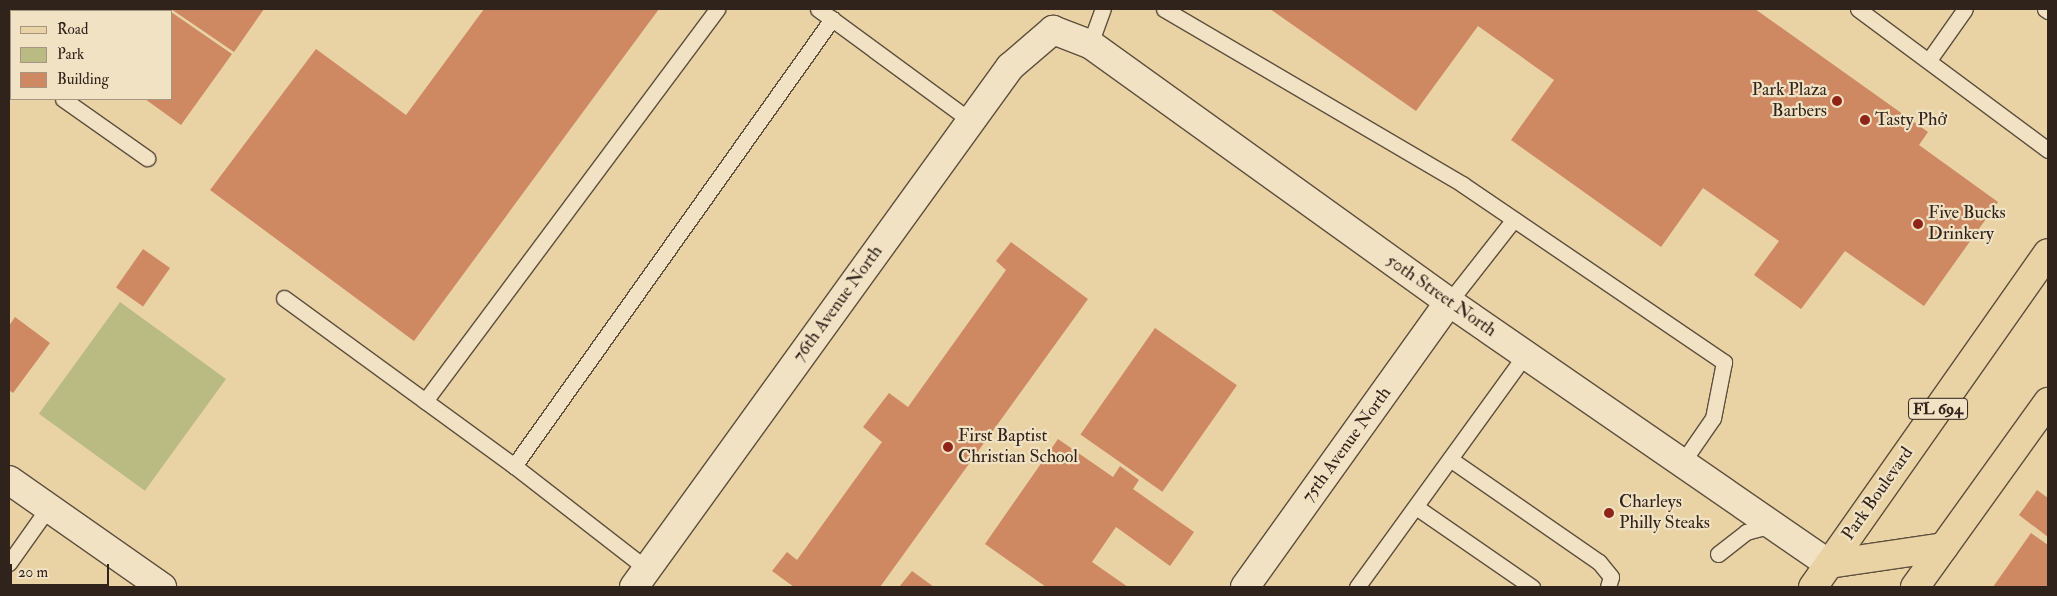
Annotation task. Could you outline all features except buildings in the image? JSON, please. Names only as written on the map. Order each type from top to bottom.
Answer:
[{"type":"main road","name":"Park Boulevard","points":[[1813,587],[1830,576],[2048,253]]},
{"type":"main road","points":[[1915,587],[2048,402]]},
{"type":"main road","points":[[1830,576],[1944,547]]},
{"type":"street","name":"50th Street North","points":[[1053,30],[1090,44],[1449,302],[1772,525],[1830,576]]},
{"type":"street","name":"76th Avenue North","points":[[641,578],[1010,67],[1053,30]]},
{"type":"street","name":"75th Avenue North","points":[[1245,587],[1449,302]]},
{"type":"street","points":[[9,480],[162,587]]},
{"type":"lane","points":[[425,401],[717,9]]},
{"type":"lane","points":[[818,9],[971,121]]},
{"type":"lane","points":[[1090,44],[1103,9]]},
{"type":"lane","points":[[1164,9],[1445,174],[1724,362],[1713,418],[1682,463]]},
{"type":"lane","points":[[1858,9],[2048,150]]},
{"type":"lane","points":[[1928,60],[1965,9]]},
{"type":"lane","points":[[514,466],[832,18]]},
{"type":"lane","points":[[64,100],[147,158]]},
{"type":"lane","points":[[1449,302],[1514,219]]},
{"type":"lane","points":[[284,298],[514,466],[641,578]]},
{"type":"lane","points":[[1357,587],[1526,355]]},
{"type":"lane","points":[[1450,460],[1599,562],[1610,577],[1608,587]]},
{"type":"lane","points":[[1416,507],[1532,587]]},
{"type":"lane","points":[[9,563],[48,508]]},
{"type":"lane","points":[[1718,554],[1746,532],[1772,525]]},
{"type":"green space","points":[[120,302],[226,379],[145,491],[39,414]]},
{"type":"place","name":"Park Plaza Barbers","points":[[1837,101]]},
{"type":"place","name":"Tasty Phở","points":[[1865,120]]},
{"type":"place","name":"Five Bucks Drinkery","points":[[1918,224]]},
{"type":"place","name":"First Baptist Christian School","points":[[948,447]]},
{"type":"place","name":"Charleys Philly Steaks","points":[[1609,513]]}]
